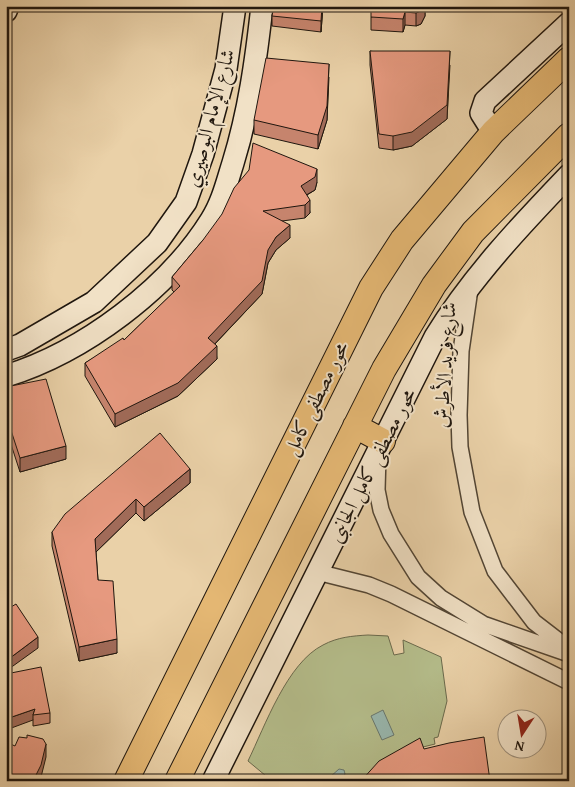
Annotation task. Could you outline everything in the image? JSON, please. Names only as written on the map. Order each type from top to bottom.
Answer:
[{"type":"main road","name":"محور مصطفى كامل","points":[[126,781],[371,288],[402,240],[493,132],[543,87],[569,59]]},
{"type":"main road","points":[[543,87],[552,85],[569,89]]},
{"type":"main road","points":[[177,781],[355,426],[409,324],[473,232],[569,134]]},
{"type":"main road","points":[[355,426],[380,446]]},
{"type":"street","points":[[6,12],[8,6]]},
{"type":"street","name":"شارع الإمام البوصيري","points":[[6,350],[20,345],[94,302],[158,243],[186,202],[198,170],[226,69],[235,6]]},
{"type":"street","name":"شارع الإمام البوصيري","points":[[6,376],[31,368],[113,322],[180,261],[212,219],[224,191],[246,120],[254,79],[262,6]]},
{"type":"street","points":[[493,132],[482,113],[486,101],[569,22]]},
{"type":"street","name":"محور مصطفى كامل الجانبى","points":[[213,781],[434,337],[470,288],[567,180]]},
{"type":"street","name":"شارع فريد الأطرش","points":[[470,288],[461,351],[459,415],[460,447],[472,512],[495,572],[534,622],[569,649]]},
{"type":"street","points":[[380,446],[377,490],[381,510],[391,534],[418,577],[441,598],[483,624],[569,654]]},
{"type":"street","points":[[317,572],[369,585],[391,594],[569,682]]},
{"type":"green space","points":[[351,636],[388,636],[394,655],[404,653],[403,640],[441,657],[447,701],[438,737],[434,738],[435,744],[423,747],[370,781],[272,781],[248,761],[288,680],[310,654],[323,645]]},
{"type":"water","points":[[383,710],[394,735],[382,740],[371,716]]},
{"type":"water","points":[[339,769],[344,770],[345,774],[341,781],[313,781],[321,776],[330,777]]},
{"type":"building","points":[[274,6],[322,6],[321,21],[272,16]]},
{"type":"building","points":[[371,6],[423,6],[421,11],[416,13],[405,12],[403,19],[371,17]]},
{"type":"building","points":[[370,51],[450,51],[447,105],[412,132],[393,136],[379,134]]},
{"type":"building","points":[[266,58],[329,64],[327,106],[318,135],[254,120]]},
{"type":"building","points":[[253,143],[317,169],[315,177],[301,186],[310,200],[305,205],[263,211],[290,225],[276,237],[268,250],[262,281],[208,338],[217,346],[178,383],[115,414],[85,363],[123,338],[124,340],[180,286],[172,277],[222,214],[234,188],[249,170]]},
{"type":"building","points":[[46,379],[66,446],[20,458],[6,415],[6,387]]},
{"type":"building","points":[[160,433],[190,469],[144,507],[136,499],[95,539],[98,580],[113,581],[117,639],[79,647],[52,532],[65,514]]},
{"type":"building","points":[[16,604],[38,637],[6,661],[6,610]]},
{"type":"building","points":[[41,667],[50,713],[33,715],[35,709],[6,719],[6,674]]},
{"type":"building","points":[[27,735],[43,739],[46,744],[41,765],[33,781],[6,781],[6,742],[15,746],[19,737],[27,738]]},
{"type":"building","points":[[484,737],[490,781],[361,781],[379,761],[420,738],[424,749]]}]
